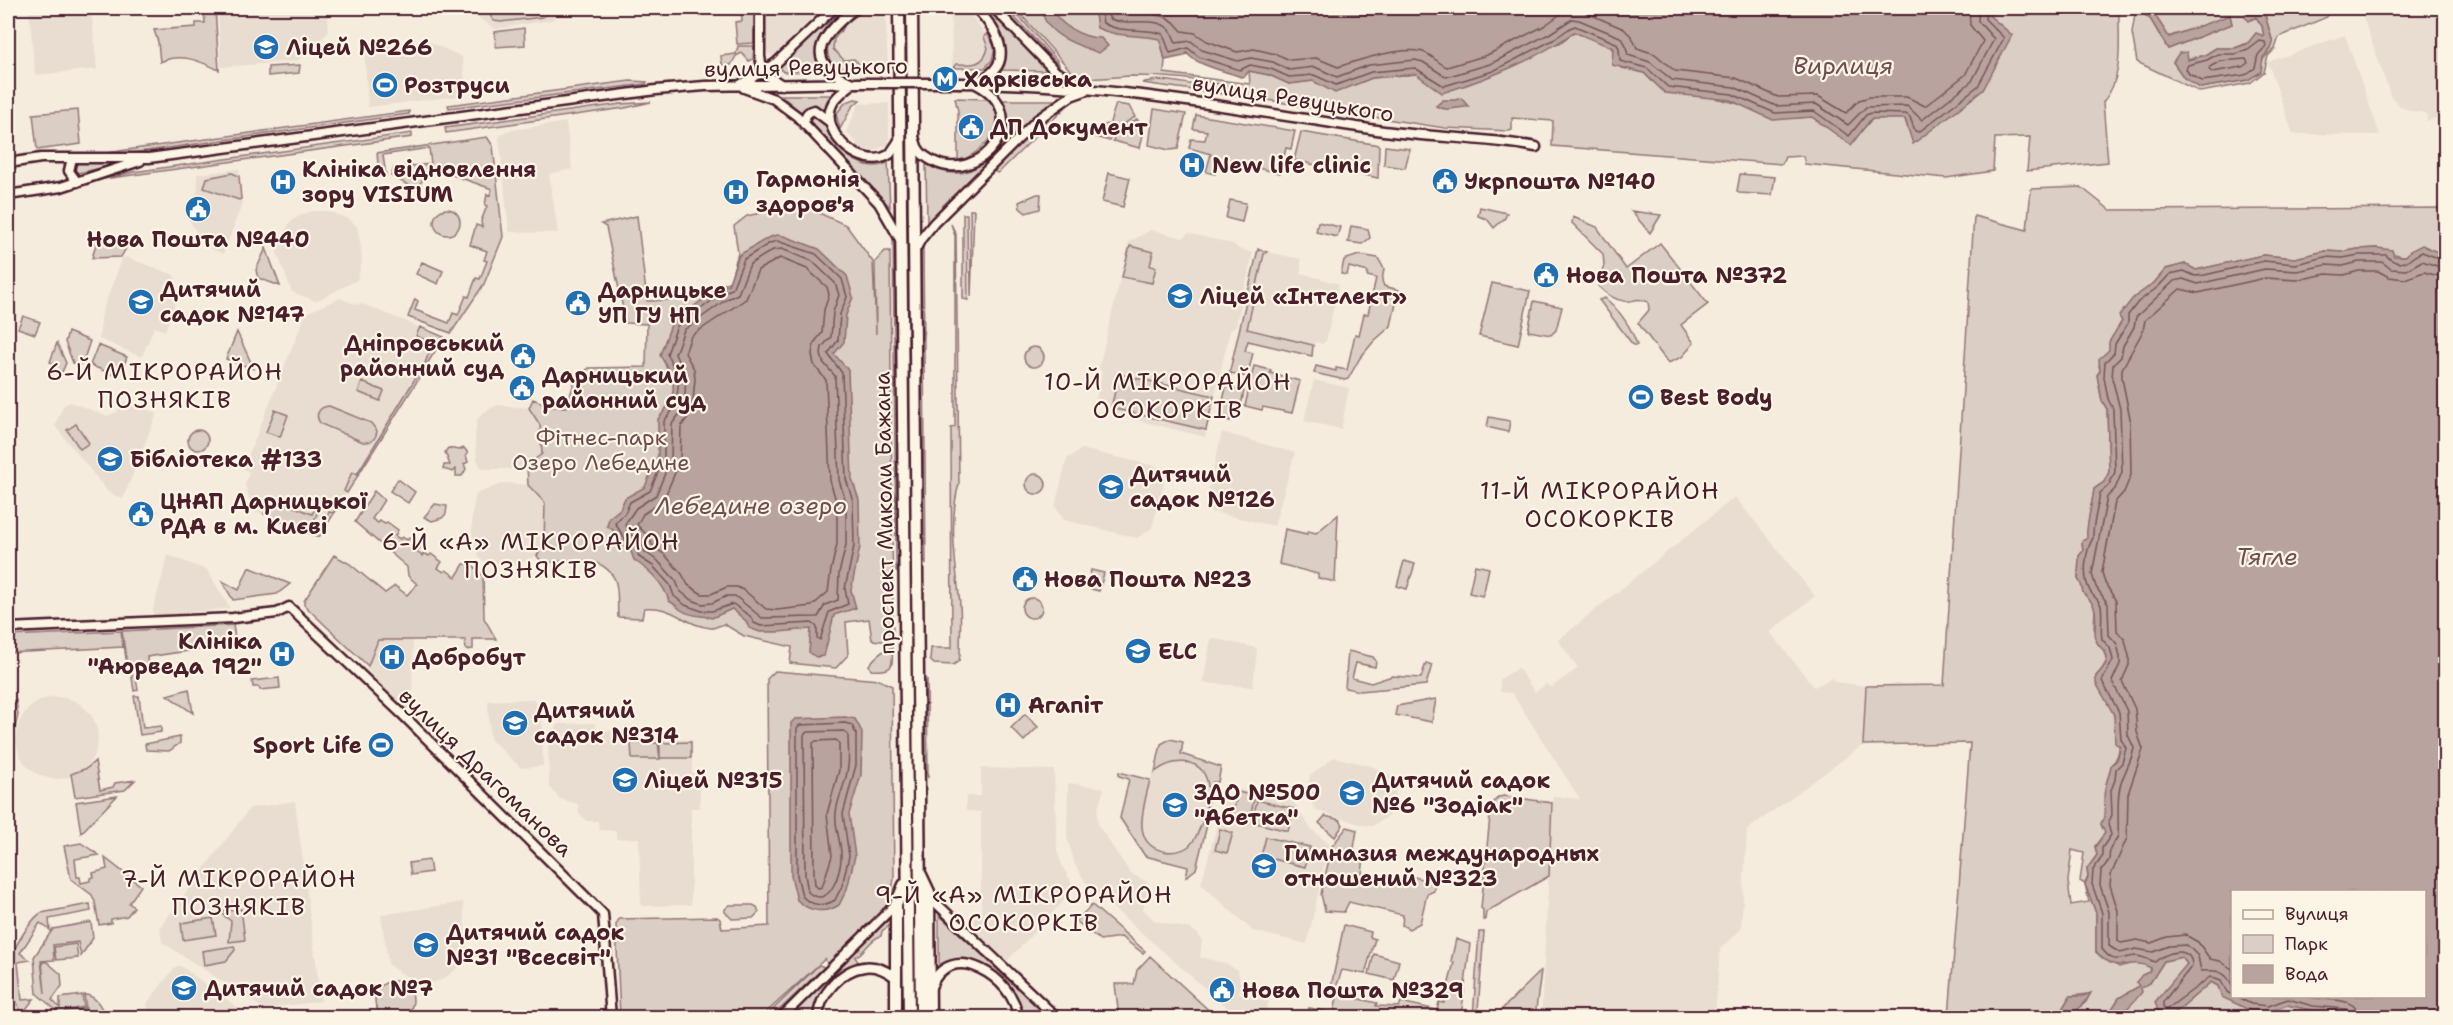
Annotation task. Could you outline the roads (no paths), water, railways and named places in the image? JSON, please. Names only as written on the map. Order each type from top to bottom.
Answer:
[{"type":"highway","name":"проспект Миколи Бажана","points":[[897,8],[900,20],[909,1017]]},
{"type":"highway","name":"проспект Миколи Бажана","points":[[914,8],[912,21],[921,1017]]},
{"type":"highway","points":[[920,872],[929,892],[930,1017]]},
{"type":"highway","points":[[896,1017],[896,904],[908,873]]},
{"type":"street","points":[[760,8],[760,57],[763,73],[782,85]]},
{"type":"street","points":[[738,86],[763,73],[834,8]]},
{"type":"street","points":[[830,122],[831,105],[855,83],[827,68],[821,55],[821,48],[828,31],[855,8]]},
{"type":"street","points":[[972,82],[990,75],[1001,57],[998,38],[976,8]]},
{"type":"street","points":[[994,8],[1056,72],[1091,89]]},
{"type":"street","points":[[914,136],[919,151],[944,167],[957,168],[968,165],[995,144],[1002,132],[1003,112],[990,91],[972,82]]},
{"type":"street","name":"вулиця Ревуцького","points":[[8,163],[40,158],[149,158],[656,90],[855,83],[972,82],[1091,89],[1196,100],[1391,132],[1536,147]]},
{"type":"street","points":[[738,86],[782,103],[804,124],[879,203],[901,243]]},
{"type":"street","points":[[914,252],[925,234],[1037,120],[1071,96],[1091,89]]},
{"type":"street","points":[[804,124],[805,116],[809,111],[814,110],[830,122],[838,137],[853,152],[866,159],[880,159],[887,156],[896,147],[901,136]]},
{"type":"street","points":[[72,158],[69,171],[77,182]]},
{"type":"street","points":[[115,158],[117,168]]},
{"type":"street","name":"вулиця Ревуцького","points":[[8,195],[61,187],[149,158]]},
{"type":"street","name":"вулиця Драгоманова","points":[[8,628],[233,618],[269,614],[289,607],[401,713],[603,914],[610,1017]]},
{"type":"street","points":[[929,892],[936,904],[1057,1017]]},
{"type":"street","points":[[780,1017],[896,904]]},
{"type":"street","points":[[929,991],[937,974],[944,969],[957,965],[977,967],[996,978],[1008,991],[1016,1006],[1018,1017]]},
{"type":"street","points":[[818,1017],[820,1005],[830,988],[856,969],[879,968],[896,977]]},
{"type":"water","points":[[1042,8],[1052,8],[1065,25],[1087,36],[1101,38],[1108,46],[1099,53],[1063,38],[1048,25]]},
{"type":"water","name":"Вирлиця","points":[[1094,8],[1994,8],[1990,16],[2012,35],[1983,90],[1913,144],[1905,119],[1871,119],[1851,145],[1812,117],[1773,120],[1730,100],[1665,93],[1644,73],[1612,65],[1613,48],[1574,32],[1543,52],[1511,68],[1442,93],[1416,74],[1372,78],[1335,93],[1313,81],[1289,84],[1269,75],[1249,71],[1241,77],[1196,61],[1187,53],[1184,56],[1165,60],[1160,39],[1121,35],[1097,28]]},
{"type":"water","points":[[2140,8],[2168,8],[2166,12],[2153,12],[2169,37],[2230,15],[2232,24],[2168,49],[2151,20],[2140,11]]},
{"type":"water","points":[[2247,8],[2263,8],[2273,43],[2271,49],[2263,57],[2261,72],[2248,80],[2200,88],[2184,78],[2173,62],[2179,53],[2187,52],[2188,60],[2205,55],[2216,48],[2235,48],[2247,44],[2256,33],[2264,36],[2262,26],[2256,17],[2249,21],[2245,17]]},
{"type":"water","points":[[1461,98],[1469,107],[1449,109],[1436,106],[1443,100]]},
{"type":"water","name":"Лебедине озеро","points":[[776,235],[819,249],[847,276],[853,297],[846,315],[844,342],[834,354],[848,370],[852,479],[859,500],[860,547],[851,590],[856,608],[834,615],[824,656],[816,657],[809,652],[811,629],[760,632],[749,628],[746,621],[732,609],[712,618],[689,614],[681,610],[669,601],[660,583],[634,560],[630,549],[619,542],[613,530],[607,526],[609,518],[620,509],[625,498],[645,487],[658,455],[658,419],[673,394],[670,373],[660,355],[672,322],[722,286],[728,285],[739,255]]},
{"type":"water","name":"Тягле","points":[[2422,245],[2446,256],[2445,1017],[2371,1018],[2368,1015],[2330,1014],[2287,1005],[2269,1012],[2249,1010],[2222,997],[2218,986],[2211,982],[2170,1017],[2158,1011],[2155,1002],[2187,964],[2182,957],[2164,961],[2150,983],[2141,988],[2142,992],[2124,1011],[2113,1016],[2098,1017],[2112,1009],[2119,998],[2139,986],[2136,982],[2151,968],[2136,964],[2111,964],[2096,952],[2096,913],[2085,884],[2088,877],[2087,869],[2097,855],[2095,847],[2105,833],[2101,824],[2105,814],[2104,795],[2111,765],[2117,760],[2121,747],[2115,743],[2114,715],[2096,683],[2096,676],[2103,669],[2107,657],[2096,640],[2094,607],[2084,594],[2078,579],[2079,556],[2083,551],[2082,541],[2087,537],[2094,489],[2104,482],[2109,472],[2107,409],[2102,401],[2097,375],[2100,371],[2099,359],[2109,350],[2109,342],[2122,321],[2119,316],[2133,298],[2154,283],[2166,269],[2185,264],[2196,270],[2263,255],[2295,258],[2325,251],[2342,252],[2358,249],[2392,250],[2394,256],[2406,256],[2410,251]]},
{"type":"water","points":[[845,717],[855,719],[862,732],[861,775],[849,814],[855,856],[847,889],[839,905],[823,911],[807,907],[797,900],[791,876],[791,723],[795,719]]},
{"type":"water","points":[[2091,993],[2076,1011],[2065,1016],[2054,1017],[2061,1011],[2070,996],[2083,996]]},
{"type":"place","name":"Ліцей №266","points":[[266,47]]},
{"type":"place","name":"Харківська","points":[[945,79]]},
{"type":"place","name":"Розтруси","points":[[385,85]]},
{"type":"place","name":"ДП Документ","points":[[971,127]]},
{"type":"place","name":"New life clinic","points":[[1192,165]]},
{"type":"place","name":"Укрпошта №140","points":[[1445,181]]},
{"type":"place","name":"Клініка відновлення зору VISIUM","points":[[283,182]]},
{"type":"place","name":"Гармонія здоров'я","points":[[736,192]]},
{"type":"place","name":"Нова Пошта №440","points":[[198,209]]},
{"type":"place","name":"Нова Пошта №372","points":[[1546,275]]},
{"type":"place","name":"Ліцей «Інтелект»","points":[[1180,296]]},
{"type":"place","name":"Дитячий садок №147","points":[[141,302]]},
{"type":"place","name":"Дарницьке УП ГУ НП","points":[[578,303]]},
{"type":"place","name":"Дніпровський районний суд","points":[[523,356]]},
{"type":"place","name":"Дарницький районний суд","points":[[522,388]]},
{"type":"place","name":"Best Body","points":[[1641,397]]},
{"type":"place","name":"Бібліотека #133","points":[[110,459]]},
{"type":"place","name":"Дитячий садок №126","points":[[1111,487]]},
{"type":"place","name":"ЦНАП Дарницької РДА в м. Києві","points":[[141,514]]},
{"type":"place","name":"Нова Пошта №23","points":[[1025,579]]},
{"type":"place","name":"ELC","points":[[1138,651]]},
{"type":"place","name":"Клініка \"Аюрведа 192\"","points":[[282,654]]},
{"type":"place","name":"Добробут","points":[[392,657]]},
{"type":"place","name":"Агапіт","points":[[1008,705]]},
{"type":"place","name":"Дитячий садок №314","points":[[515,723]]},
{"type":"place","name":"Sport Life","points":[[381,745]]},
{"type":"place","name":"Ліцей №315","points":[[625,780]]},
{"type":"place","name":"Дитячий садок №6 \"Зодіак\"","points":[[1352,793]]},
{"type":"place","name":"ЗДО №500 \"Абетка\"","points":[[1175,805]]},
{"type":"place","name":"Гимназия международных отношений №323","points":[[1264,866]]},
{"type":"place","name":"Дитячий садок №31 \"Всесвіт\"","points":[[426,945]]},
{"type":"place","name":"Дитячий садок №7","points":[[184,988]]},
{"type":"place","name":"Нова Пошта №329","points":[[1222,990]]},
{"type":"district","name":"6-Й МІКРОРАЙОН ПОЗНЯКІВ","points":[[165,386]]},
{"type":"district","name":"10-Й МІКРОРАЙОН ОСОКОРКІВ","points":[[1168,396]]},
{"type":"district","name":"11-Й МІКРОРАЙОН ОСОКОРКІВ","points":[[1600,505]]},
{"type":"district","name":"6-Й «А» МІКРОРАЙОН ПОЗНЯКІВ","points":[[531,556]]},
{"type":"district","name":"7-Й МІКРОРАЙОН ПОЗНЯКІВ","points":[[239,893]]},
{"type":"district","name":"9-Й «А» МІКРОРАЙОН ОСОКОРКІВ","points":[[1024,909]]},
{"type":"park label","name":"Фітнес-парк Озеро Лебедине","points":[[601,450]]}]
